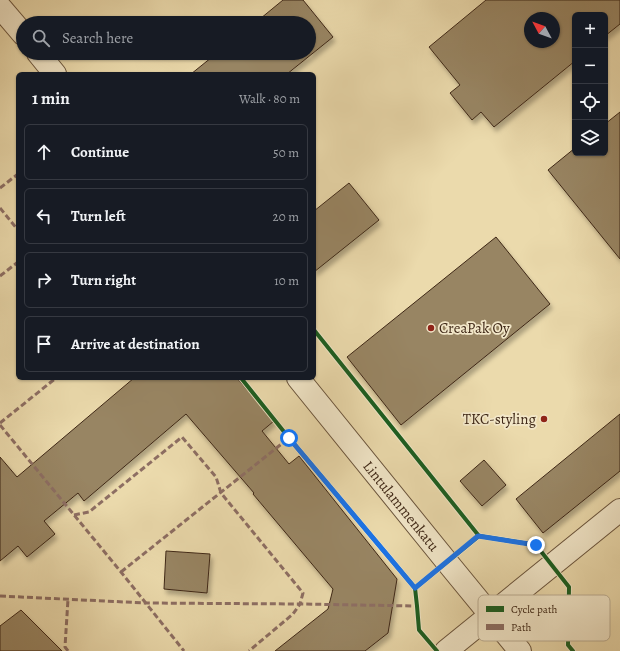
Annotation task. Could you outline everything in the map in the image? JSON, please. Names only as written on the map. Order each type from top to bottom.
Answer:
[{"type":"street","points":[[0,7],[16,26]]},
{"type":"street","points":[[43,60],[52,72]]},
{"type":"street","name":"Lintulammenkatu","points":[[300,380],[478,599]]},
{"type":"street","points":[[516,595],[620,510]]},
{"type":"street","points":[[446,651],[478,625]]},
{"type":"street","name":"Lintulammenkatu","points":[[512,641],[520,651]]},
{"type":"building","points":[[283,0],[303,0],[316,16],[264,16]]},
{"type":"building","points":[[486,0],[620,0],[620,24],[608,34],[608,12],[572,12],[572,63],[494,127],[481,112],[472,120],[450,93],[460,85],[429,47]]},
{"type":"building","points":[[316,16],[333,37],[316,51]]},
{"type":"building","points":[[208,60],[304,60],[289,72],[193,72]]},
{"type":"building","points":[[620,112],[620,259],[548,170],[572,150],[572,156],[608,156],[608,122]]},
{"type":"building","points":[[349,183],[379,220],[316,270],[316,209]]},
{"type":"building","points":[[496,237],[550,304],[401,425],[347,357]]},
{"type":"building","points":[[132,380],[239,380],[274,421],[262,431],[289,464],[299,456],[397,579],[388,633],[365,651],[275,651],[328,609],[333,589],[253,494],[254,493],[186,414],[84,501],[78,493],[44,521],[55,534],[27,557],[18,546],[0,561],[0,457],[17,477]]},
{"type":"building","points":[[620,414],[620,471],[543,533],[516,499]]},
{"type":"building","points":[[484,460],[506,485],[482,506],[460,481]]},
{"type":"building","points":[[166,551],[210,554],[207,593],[164,589]]},
{"type":"building","points":[[21,610],[62,651],[0,651],[0,626]]},
{"type":"marked path","points":[[0,188],[16,176]]},
{"type":"marked path","points":[[0,208],[16,228]]},
{"type":"marked path","points":[[0,276],[16,264]]},
{"type":"marked path","points":[[0,423],[54,380]]},
{"type":"marked path","points":[[0,425],[184,651]]},
{"type":"marked path","points":[[74,515],[89,512],[182,437],[216,477],[221,493],[303,593],[300,604],[417,606]]},
{"type":"marked path","points":[[121,572],[289,438]]},
{"type":"marked path","points":[[0,596],[146,603],[300,604],[293,614],[249,651]]},
{"type":"marked path","points":[[68,599],[65,647],[68,651]]},
{"type":"cycle path","points":[[316,332],[479,536],[536,545],[569,587],[569,595]]},
{"type":"cycle path","points":[[243,380],[289,438],[415,588],[419,630],[437,651]]},
{"type":"cycle path","points":[[415,588],[479,536]]},
{"type":"cycle path","points":[[568,641],[568,645],[573,651]]},
{"type":"place","name":"CreaPak Oy","points":[[431,328]]},
{"type":"place","name":"TKC-styling","points":[[544,419]]},
{"type":"route","points":[[289,438],[415,588],[478,536],[536,545]]}]
